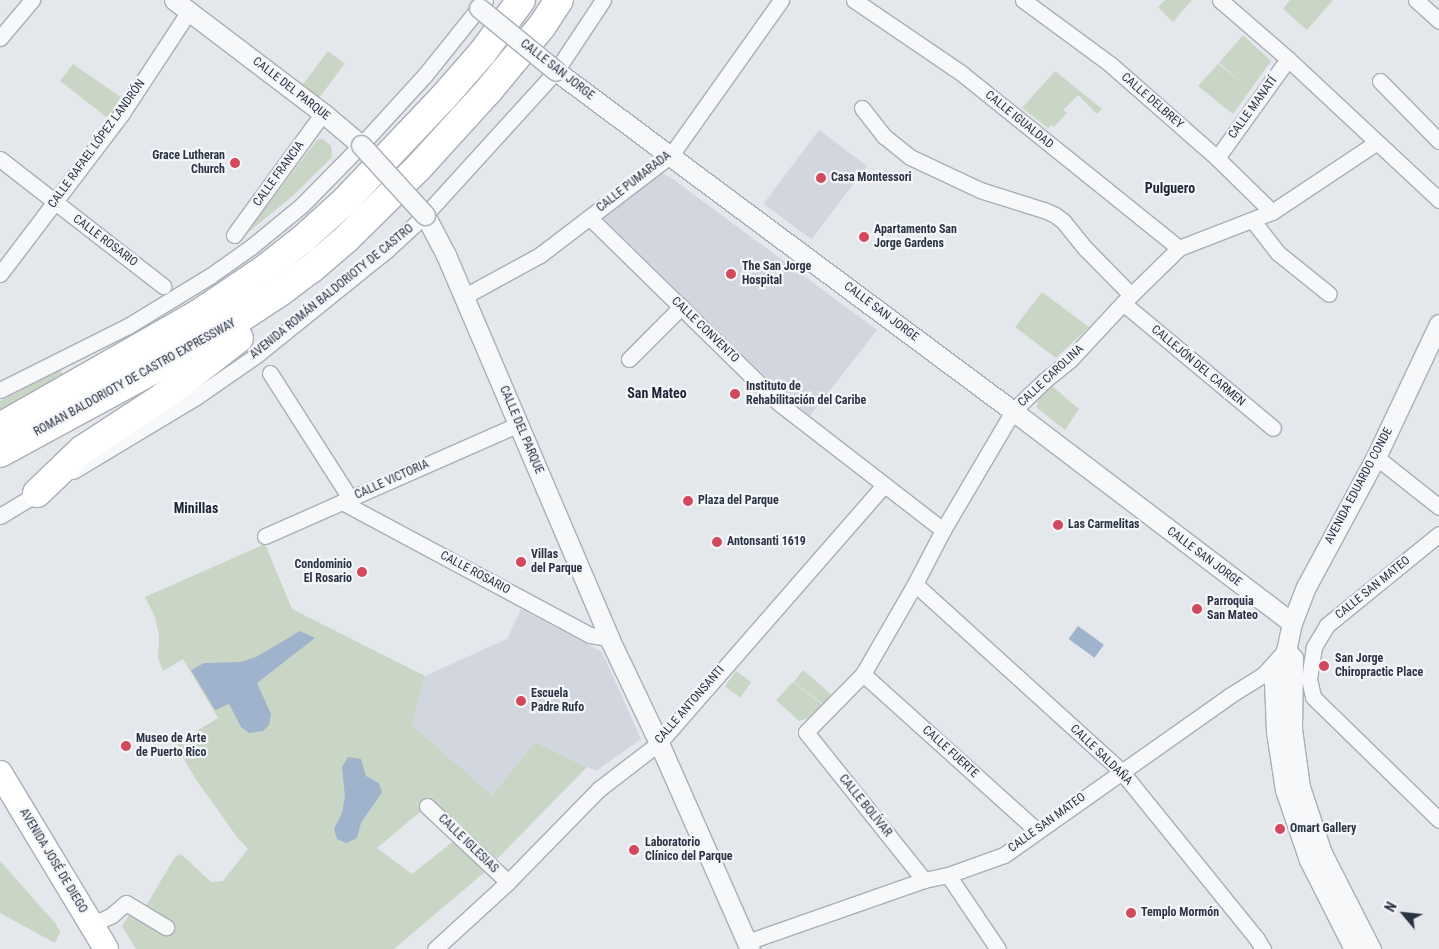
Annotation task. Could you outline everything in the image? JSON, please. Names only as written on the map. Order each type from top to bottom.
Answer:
[{"type":"highway","name":"ROMAN BALDORIOTY DE CASTRO EXPRESSWAY","points":[[0,428],[191,319],[249,280],[303,239],[346,200],[442,99],[482,52],[521,0]]},
{"type":"highway","name":"ROMAN BALDORIOTY DE CASTRO EXPRESSWAY","points":[[0,453],[201,344],[280,292],[346,239],[418,168],[489,90],[542,26],[559,0]]},
{"type":"highway","points":[[37,493],[82,450],[163,397],[233,344],[280,292]]},
{"type":"highway","points":[[0,472],[73,428],[119,390]]},
{"type":"main road","name":"AVENIDA JOSÉ DE DIEGO","points":[[0,773],[106,949]]},
{"type":"street","points":[[0,38],[32,0]]},
{"type":"street","name":"AVENIDA ROMÁN BALDORIOTY DE CASTRO","points":[[0,516],[196,397],[258,354],[388,249],[425,215],[556,71],[602,0]]},
{"type":"street","name":"CALLE PUMARADA","points":[[463,297],[540,255],[671,155],[781,0]]},
{"type":"street","name":"CALLE IGUALDAD","points":[[854,0],[960,72],[1179,248]]},
{"type":"street","name":"CALLE DELBREY","points":[[1022,0],[1110,64],[1217,158],[1272,212]]},
{"type":"street","points":[[1220,0],[1288,59],[1439,200]]},
{"type":"street","points":[[1416,0],[1439,21]]},
{"type":"street","points":[[0,390],[128,326],[210,276],[251,247],[301,206],[361,145],[424,75],[478,3]]},
{"type":"street","name":"CALLE SAN JORGE","points":[[478,3],[556,71],[1013,411],[1292,623]]},
{"type":"street","name":"CALLE DEL PARQUE","points":[[181,5],[323,113],[361,145],[425,215],[463,297],[609,638],[659,743],[749,946]]},
{"type":"street","name":"CALLE RAFAEL LÓPEZ LANDRÓN","points":[[0,274],[122,113],[181,5]]},
{"type":"street","name":"CALLE MANATÍ","points":[[1217,158],[1288,59]]},
{"type":"street","points":[[1380,81],[1439,141]]},
{"type":"street","name":"CALLEJÓN DEL CARMEN","points":[[862,108],[884,136],[910,157],[980,190],[1044,210],[1063,221],[1127,299],[1273,428]]},
{"type":"street","name":"CALLE FRANCIA","points":[[234,235],[323,113]]},
{"type":"street","name":"CALLE CAROLINA","points":[[806,732],[863,674],[916,584],[943,530],[1013,411],[1044,381],[1070,360],[1127,299],[1179,248],[1272,212],[1376,143]]},
{"type":"street","name":"CALLE ROSARIO","points":[[0,159],[163,286]]},
{"type":"street","name":"CALLE CONVENTO","points":[[590,218],[780,404],[943,530]]},
{"type":"street","points":[[1253,220],[1278,253],[1329,294]]},
{"type":"street","points":[[629,359],[681,307]]},
{"type":"street","name":"AVENIDA EDUARDO CONDE","points":[[1354,949],[1309,860],[1285,790],[1276,731],[1274,682],[1286,651],[1292,623],[1306,587],[1376,457],[1439,324]]},
{"type":"street","name":"CALLE ROSARIO","points":[[270,373],[346,500],[590,635],[609,638]]},
{"type":"street","name":"CALLE VICTORIA","points":[[265,536],[518,424]]},
{"type":"street","points":[[1376,457],[1439,507]]},
{"type":"street","name":"CALLE ANTONSANTI","points":[[435,949],[508,882],[599,789],[659,743],[884,485]]},
{"type":"street","name":"CALLE SAN MATEO","points":[[1439,534],[1327,625],[1314,647],[1309,679],[1313,697],[1439,820]]},
{"type":"street","name":"CALLE SALDAÑA","points":[[916,584],[1121,771],[1257,939],[1263,949]]},
{"type":"street","points":[[1286,651],[1293,658],[1292,729],[1300,787],[1322,854],[1371,949]]},
{"type":"street","name":"CALLE SAN MATEO","points":[[749,946],[924,880],[948,875],[1004,854],[1121,771],[1263,675],[1286,651]]},
{"type":"street","name":"CALLE FUERTE","points":[[863,674],[1036,830]]},
{"type":"street","name":"CALLE BOLÍVAR","points":[[806,732],[924,880]]},
{"type":"street","name":"CALLE IGLESIAS","points":[[428,806],[508,882]]},
{"type":"street","points":[[948,875],[998,949]]},
{"type":"street","points":[[91,925],[112,915],[126,903],[166,927]]},
{"type":"shaded area","name":"Casa Montessori","points":[[819,130],[867,166],[812,240],[764,203]]},
{"type":"shaded area","name":"The San Jorge Hospital","points":[[661,173],[670,177],[877,330],[810,416],[773,384],[603,218],[649,178]]},
{"type":"shaded area","name":"Escuela Padre Rufo","points":[[521,609],[602,652],[641,739],[596,771],[535,742],[492,795],[412,725],[425,676],[507,639]]},
{"type":"green space","points":[[1165,0],[1192,0],[1173,22],[1158,7]]},
{"type":"green space","points":[[1290,0],[1333,0],[1307,30],[1283,9]]},
{"type":"green space","points":[[1243,35],[1271,61],[1233,114],[1198,86],[1218,64],[1243,83],[1219,63]]},
{"type":"green space","points":[[328,51],[345,64],[319,97],[303,85]]},
{"type":"green space","points":[[73,64],[122,98],[109,119],[60,81]]},
{"type":"green space","points":[[1055,71],[1102,109],[1097,114],[1078,95],[1063,110],[1067,113],[1054,127],[1051,125],[1048,128],[1022,108]]},
{"type":"green space","points":[[323,139],[331,146],[332,157],[295,194],[245,235],[317,140]]},
{"type":"green space","points":[[1042,292],[1089,327],[1056,358],[1015,327]]},
{"type":"green space","points":[[60,369],[62,374],[0,412],[0,401]]},
{"type":"green space","points":[[1051,385],[1079,409],[1065,430],[1037,408],[1037,402]]},
{"type":"green space","points":[[265,544],[292,609],[425,676],[412,725],[492,795],[535,742],[587,767],[496,860],[432,802],[377,848],[412,874],[455,840],[486,871],[394,949],[136,949],[122,926],[130,914],[138,919],[175,857],[181,854],[211,882],[223,881],[248,849],[237,837],[197,781],[175,744],[218,718],[183,659],[163,671],[158,658],[159,636],[155,617],[145,597]]},
{"type":"green space","points":[[803,670],[833,696],[824,705],[794,682]]},
{"type":"green space","points":[[736,671],[751,682],[740,698],[725,686]]},
{"type":"green space","points":[[793,682],[824,706],[817,715],[799,721],[776,700]]},
{"type":"green space","points":[[0,861],[56,924],[60,932],[55,943],[0,913]]},
{"type":"water","points":[[1078,626],[1104,645],[1094,658],[1069,639]]},
{"type":"water","points":[[300,631],[315,638],[257,683],[271,714],[269,725],[263,731],[249,733],[241,727],[229,704],[215,710],[191,670],[204,663],[240,662],[256,657]]},
{"type":"water","points":[[348,757],[361,759],[366,776],[379,783],[382,792],[361,823],[357,838],[346,843],[337,839],[334,829],[342,813],[345,797],[342,767]]},
{"type":"place","name":"Grace Lutheran Church","points":[[235,163]]},
{"type":"place","name":"Casa Montessori","points":[[821,178]]},
{"type":"place","name":"Apartamento San Jorge Gardens","points":[[864,237]]},
{"type":"place","name":"The San Jorge Hospital","points":[[731,274]]},
{"type":"place","name":"Instituto de Rehabilitación del Caribe","points":[[735,394]]},
{"type":"place","name":"Plaza del Parque","points":[[688,501]]},
{"type":"place","name":"Las Carmelitas","points":[[1058,525]]},
{"type":"place","name":"Antonsanti 1619","points":[[717,542]]},
{"type":"place","name":"Villas del Parque","points":[[521,562]]},
{"type":"place","name":"Condominio El Rosario","points":[[362,572]]},
{"type":"place","name":"Parroquia San Mateo","points":[[1197,609]]},
{"type":"place","name":"San Jorge Chiropractic Place","points":[[1324,666]]},
{"type":"place","name":"Escuela Padre Rufo","points":[[521,701]]},
{"type":"place","name":"Museo de Arte de Puerto Rico","points":[[126,746]]},
{"type":"place","name":"Omart Gallery","points":[[1280,829]]},
{"type":"place","name":"Laboratorio Clínico del Parque","points":[[634,850]]},
{"type":"place","name":"Templo Mormón","points":[[1131,913]]},
{"type":"district","name":"Pulguero","points":[[1170,188]]},
{"type":"district","name":"San Mateo","points":[[657,393]]},
{"type":"district","name":"Minillas","points":[[196,508]]}]
